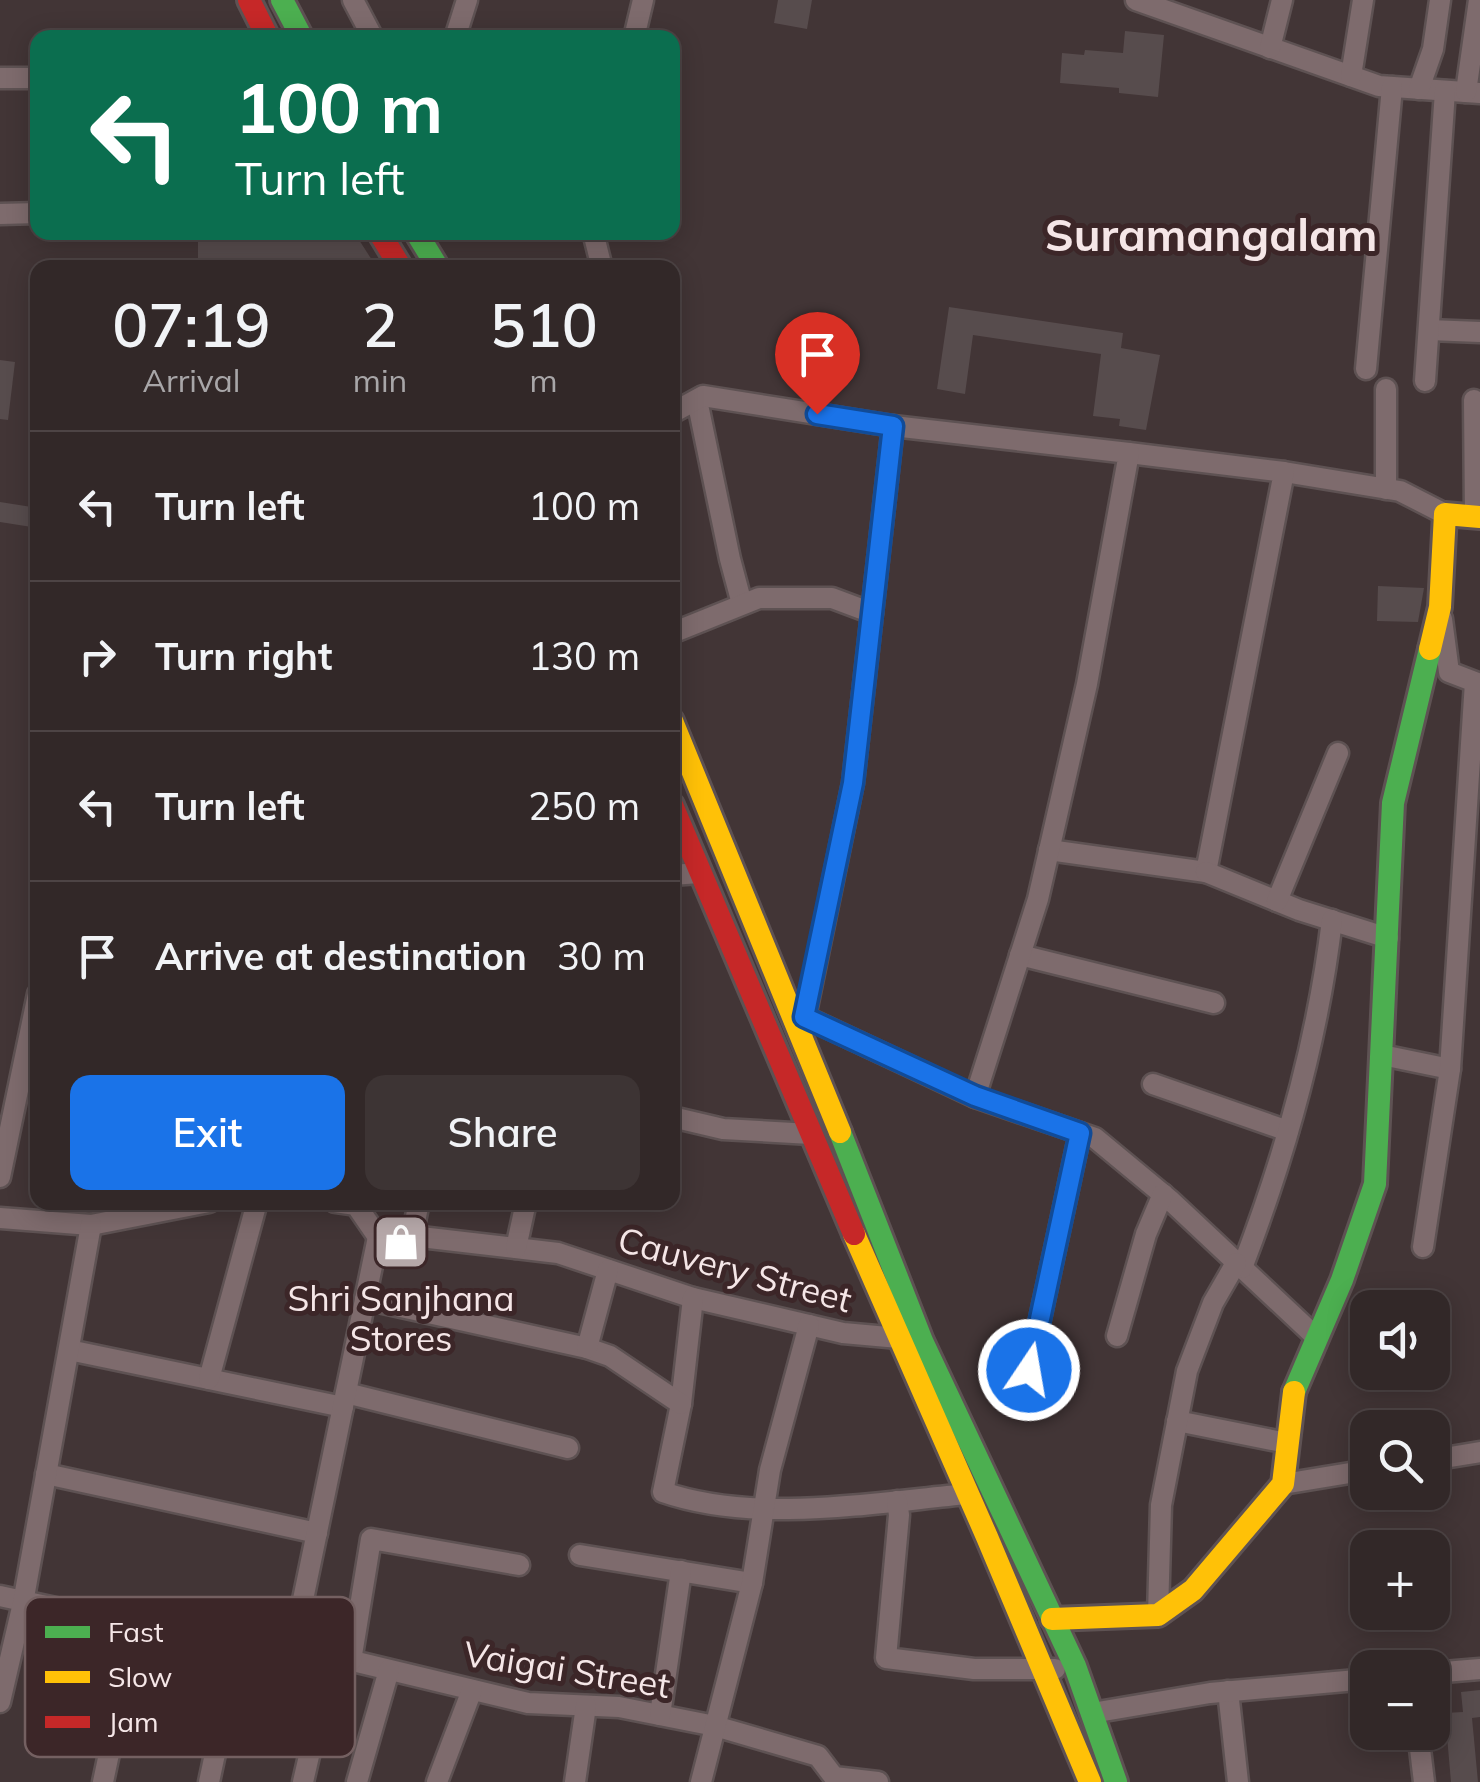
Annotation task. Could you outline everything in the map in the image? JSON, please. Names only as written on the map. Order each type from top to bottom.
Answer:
[{"type":"main road","points":[[249,0],[264,30]]},
{"type":"main road","points":[[282,0],[298,30]]},
{"type":"main road","points":[[1052,1619],[1158,1615],[1193,1590],[1283,1484],[1293,1394],[1342,1280],[1375,1184],[1393,803],[1440,607],[1445,514],[1478,517]]},
{"type":"main road","points":[[680,742],[922,1340],[1075,1666],[1116,1782]]},
{"type":"main road","points":[[680,826],[1090,1782]]},
{"type":"main road","points":[[776,1054],[804,1049]]},
{"type":"street","points":[[353,0],[369,30]]},
{"type":"street","points":[[457,30],[466,0]]},
{"type":"street","points":[[636,30],[643,0]]},
{"type":"street","points":[[1136,0],[1351,76],[1392,87],[1464,92]]},
{"type":"street","points":[[1270,48],[1282,0]]},
{"type":"street","points":[[1351,76],[1363,0]]},
{"type":"street","points":[[1418,89],[1433,49],[1440,0]]},
{"type":"street","points":[[1425,381],[1428,330],[1479,0]]},
{"type":"street","points":[[0,78],[30,78]]},
{"type":"street","points":[[1366,369],[1392,87]]},
{"type":"street","points":[[0,214],[30,213]]},
{"type":"street","points":[[1428,330],[1480,332]]},
{"type":"street","points":[[1386,390],[1386,489]]},
{"type":"street","points":[[680,409],[703,396],[893,426],[1284,472],[1400,491],[1445,514]]},
{"type":"street","points":[[697,400],[742,604]]},
{"type":"street","points":[[1474,400],[1478,517]]},
{"type":"street","points":[[804,1049],[804,1017],[853,783],[893,426]]},
{"type":"street","points":[[975,1096],[1049,850],[1087,684],[1129,453]]},
{"type":"street","points":[[1206,872],[1284,472]]},
{"type":"street","points":[[680,630],[759,598],[832,598],[872,613]]},
{"type":"street","points":[[1423,1247],[1450,1069],[1474,682],[1449,672],[1440,607]]},
{"type":"street","points":[[1277,901],[1338,752]]},
{"type":"street","points":[[1049,850],[1206,872],[1277,901],[1388,938]]},
{"type":"street","points":[[680,874],[699,872]]},
{"type":"street","points":[[1158,1615],[1161,1505],[1187,1371],[1213,1304],[1239,1265],[1273,1188],[1324,993],[1332,920]]},
{"type":"street","points":[[1020,954],[1214,1004]]},
{"type":"street","points":[[804,1017],[975,1096],[1095,1138],[1162,1194],[1317,1338]]},
{"type":"street","points":[[0,1177],[30,1033]]},
{"type":"street","points":[[1382,1055],[1450,1069]]},
{"type":"street","points":[[1153,1084],[1288,1130]]},
{"type":"street","points":[[680,1119],[724,1129],[810,1134]]},
{"type":"street","points":[[1052,1389],[1029,1370],[1080,1133]]},
{"type":"street","points":[[1117,1336],[1146,1234],[1162,1194]]},
{"type":"street","points":[[0,1218],[91,1226],[170,1210]]},
{"type":"street","points":[[209,1379],[255,1210]]},
{"type":"street","points":[[304,1597],[378,1237],[355,1210]]},
{"type":"street","points":[[412,1236],[418,1210]]},
{"type":"street","points":[[516,1248],[524,1210]]},
{"type":"street","points":[[0,1702],[23,1603],[91,1226]]},
{"type":"street","name":"Cauvery Street","points":[[378,1237],[412,1236],[558,1253],[693,1298],[843,1333],[899,1338]]},
{"type":"street","points":[[587,1348],[608,1270]]},
{"type":"street","points":[[693,1298],[681,1404],[663,1492],[764,1510],[967,1494]]},
{"type":"street","points":[[365,1299],[587,1348],[610,1356],[681,1404]]},
{"type":"street","points":[[701,1782],[752,1583],[770,1470],[809,1325]]},
{"type":"street","points":[[68,1350],[209,1379],[344,1400],[568,1448]]},
{"type":"street","points":[[1178,1421],[1287,1444]]},
{"type":"street","points":[[1450,1457],[1480,1452]]},
{"type":"street","points":[[1283,1484],[1350,1473]]},
{"type":"street","points":[[46,1474],[317,1533]]},
{"type":"street","points":[[897,1501],[886,1658],[974,1669],[1045,1670],[1075,1666]]},
{"type":"street","points":[[355,1605],[371,1539],[518,1565]]},
{"type":"street","points":[[580,1555],[752,1583]]},
{"type":"street","points":[[660,1715],[682,1572]]},
{"type":"street","name":"Vaigai Street","points":[[0,1596],[23,1603]]},
{"type":"street","name":"Vaigai Street","points":[[355,1661],[528,1703],[660,1715],[715,1726],[818,1756],[821,1773],[878,1782]]},
{"type":"street","points":[[1450,1671],[1480,1668]]},
{"type":"street","points":[[357,1782],[390,1670]]},
{"type":"street","points":[[1092,1713],[1228,1691],[1350,1680]]},
{"type":"street","points":[[437,1782],[472,1690]]},
{"type":"street","points":[[1228,1691],[1238,1782]]},
{"type":"street","points":[[575,1782],[586,1706]]},
{"type":"street","points":[[1420,1750],[1424,1782]]},
{"type":"street","points":[[104,1782],[109,1757]]},
{"type":"street","points":[[208,1782],[213,1757]]},
{"type":"street","points":[[303,1782],[311,1757]]},
{"type":"building","points":[[778,0],[812,0],[807,29],[774,23]]},
{"type":"building","points":[[1125,31],[1164,35],[1158,97],[1119,93],[1119,88],[1060,83],[1062,53],[1123,53]]},
{"type":"building","points":[[198,240],[359,240],[372,260],[198,260]]},
{"type":"building","points":[[949,307],[1123,333],[1121,348],[1160,355],[1146,430],[1119,426],[1120,419],[1093,416],[1101,354],[973,335],[965,394],[937,389]]},
{"type":"building","points":[[0,360],[15,362],[8,420],[0,419]]},
{"type":"building","points":[[0,502],[30,507],[30,527],[0,522]]},
{"type":"building","points":[[1378,586],[1424,588],[1418,622],[1377,621]]},
{"type":"building","points":[[1480,1690],[1480,1717],[1472,1718],[1478,1782],[1451,1782],[1450,1713],[1463,1712],[1461,1692]]},
{"type":"traffic: fast","points":[[282,0],[298,30]]},
{"type":"traffic: fast","points":[[421,240],[433,260]]},
{"type":"traffic: fast","points":[[1294,1392],[1342,1280],[1375,1184],[1393,803],[1430,649]]},
{"type":"traffic: fast","points":[[840,1132],[922,1341],[1075,1666],[1116,1782]]},
{"type":"traffic: slow","points":[[1430,649],[1440,607],[1445,514],[1480,517]]},
{"type":"traffic: slow","points":[[680,741],[840,1132]]},
{"type":"traffic: slow","points":[[854,1234],[1090,1782]]},
{"type":"traffic: slow","points":[[1052,1619],[1158,1615],[1193,1590],[1283,1484],[1294,1392]]},
{"type":"traffic: jam","points":[[249,0],[264,30]]},
{"type":"traffic: jam","points":[[384,240],[396,260]]},
{"type":"traffic: jam","points":[[680,824],[854,1234]]},
{"type":"place","name":"Shri Sanjhana Stores","points":[[401,1242]]},
{"type":"district","name":"Suramangalam","points":[[1211,234]]},
{"type":"route","points":[[817,414],[893,426],[853,783],[804,1017],[975,1096],[1080,1133],[1029,1370]]}]
